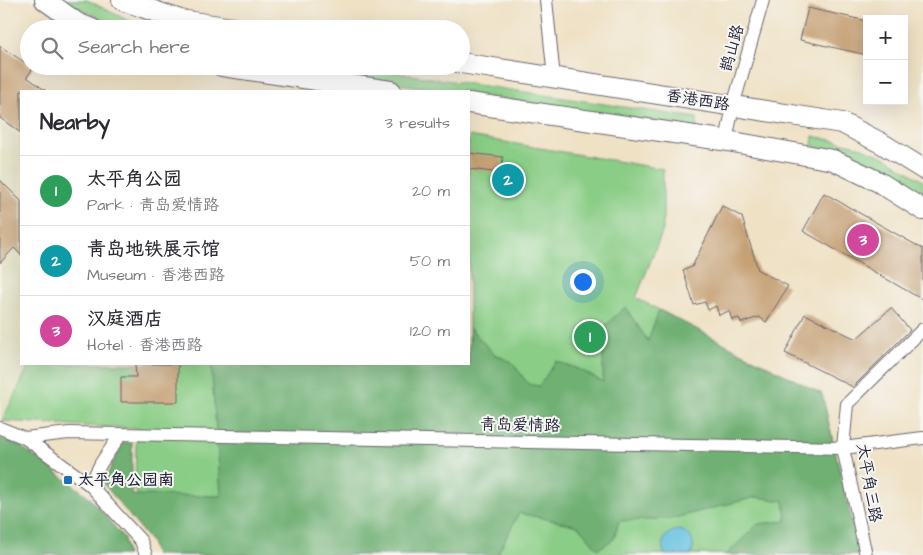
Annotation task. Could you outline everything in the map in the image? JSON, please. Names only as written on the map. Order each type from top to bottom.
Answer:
[{"type":"main road","points":[[46,0],[73,20]]},
{"type":"main road","points":[[122,0],[180,20]]},
{"type":"main road","name":"香港西路","points":[[470,64],[842,123],[881,143],[923,169]]},
{"type":"main road","points":[[283,75],[384,90]]},
{"type":"main road","points":[[470,103],[726,141],[833,160],[880,182],[923,210]]},
{"type":"street","points":[[546,0],[554,78]]},
{"type":"street","name":"鹊山路","points":[[726,141],[733,106],[763,0]]},
{"type":"street","name":"太平角三路","points":[[866,555],[843,448],[847,404],[923,329]]},
{"type":"street","points":[[0,428],[25,438],[90,485],[141,542],[146,555]]},
{"type":"street","name":"青岛爱情路","points":[[25,438],[69,432],[843,448],[923,438]]},
{"type":"street","points":[[90,485],[101,463],[121,434]]},
{"type":"shaded area","points":[[1,124],[20,138],[20,365],[30,365],[2,421],[0,420]]},
{"type":"green space","points":[[63,0],[87,0],[127,20],[104,20]]},
{"type":"green space","points":[[341,75],[412,75],[697,118],[697,129],[470,94],[470,90],[440,90]]},
{"type":"green space","points":[[470,136],[663,169],[663,230],[636,298],[822,394],[859,554],[167,555],[166,546],[135,490],[136,445],[139,429],[2,421],[30,365],[470,365]]},
{"type":"green space","points":[[813,136],[854,145],[883,156],[923,181],[923,193],[878,165],[850,155],[812,146]]},
{"type":"green space","points":[[625,307],[648,341],[659,310],[822,394],[859,554],[726,555],[758,524],[786,521],[784,501],[756,497],[670,519],[619,521],[614,539],[598,549],[578,526],[519,513],[497,555],[155,555],[151,542],[103,483],[123,443],[132,442],[132,495],[221,496],[211,365],[470,365],[470,328],[494,354],[512,362],[528,384],[539,386],[556,361],[581,370],[603,382],[603,328]]},
{"type":"green space","points":[[0,438],[20,446],[87,495],[124,538],[127,555],[0,555]]},
{"type":"water","points":[[680,530],[692,540],[691,555],[665,555],[663,542],[665,538],[670,533]]},
{"type":"building","points":[[808,8],[863,20],[863,54],[800,40]]},
{"type":"building","points":[[0,46],[20,59],[20,75],[28,75],[27,77],[45,90],[20,90],[20,132],[0,118]]},
{"type":"building","points":[[470,153],[503,157],[501,173],[470,169]]},
{"type":"building","points":[[0,180],[20,200],[20,254],[14,248],[0,263]]},
{"type":"building","points":[[824,193],[923,249],[923,300],[803,231]]},
{"type":"building","points":[[722,206],[742,217],[758,270],[788,286],[766,322],[759,317],[741,323],[739,318],[732,320],[729,311],[719,315],[716,306],[708,310],[705,302],[694,305],[683,270],[692,267]]},
{"type":"building","points":[[891,308],[910,330],[853,387],[785,353],[805,314],[856,339]]},
{"type":"building","points":[[135,365],[178,365],[178,402],[121,402],[121,377],[136,377]]},
{"type":"place","name":"青岛地铁展示馆","points":[[508,180]]},
{"type":"place","name":"汉庭酒店","points":[[863,240]]},
{"type":"place","name":"太平角公园","points":[[590,337]]},
{"type":"place","name":"太平角公园南","points":[[68,480]]}]
